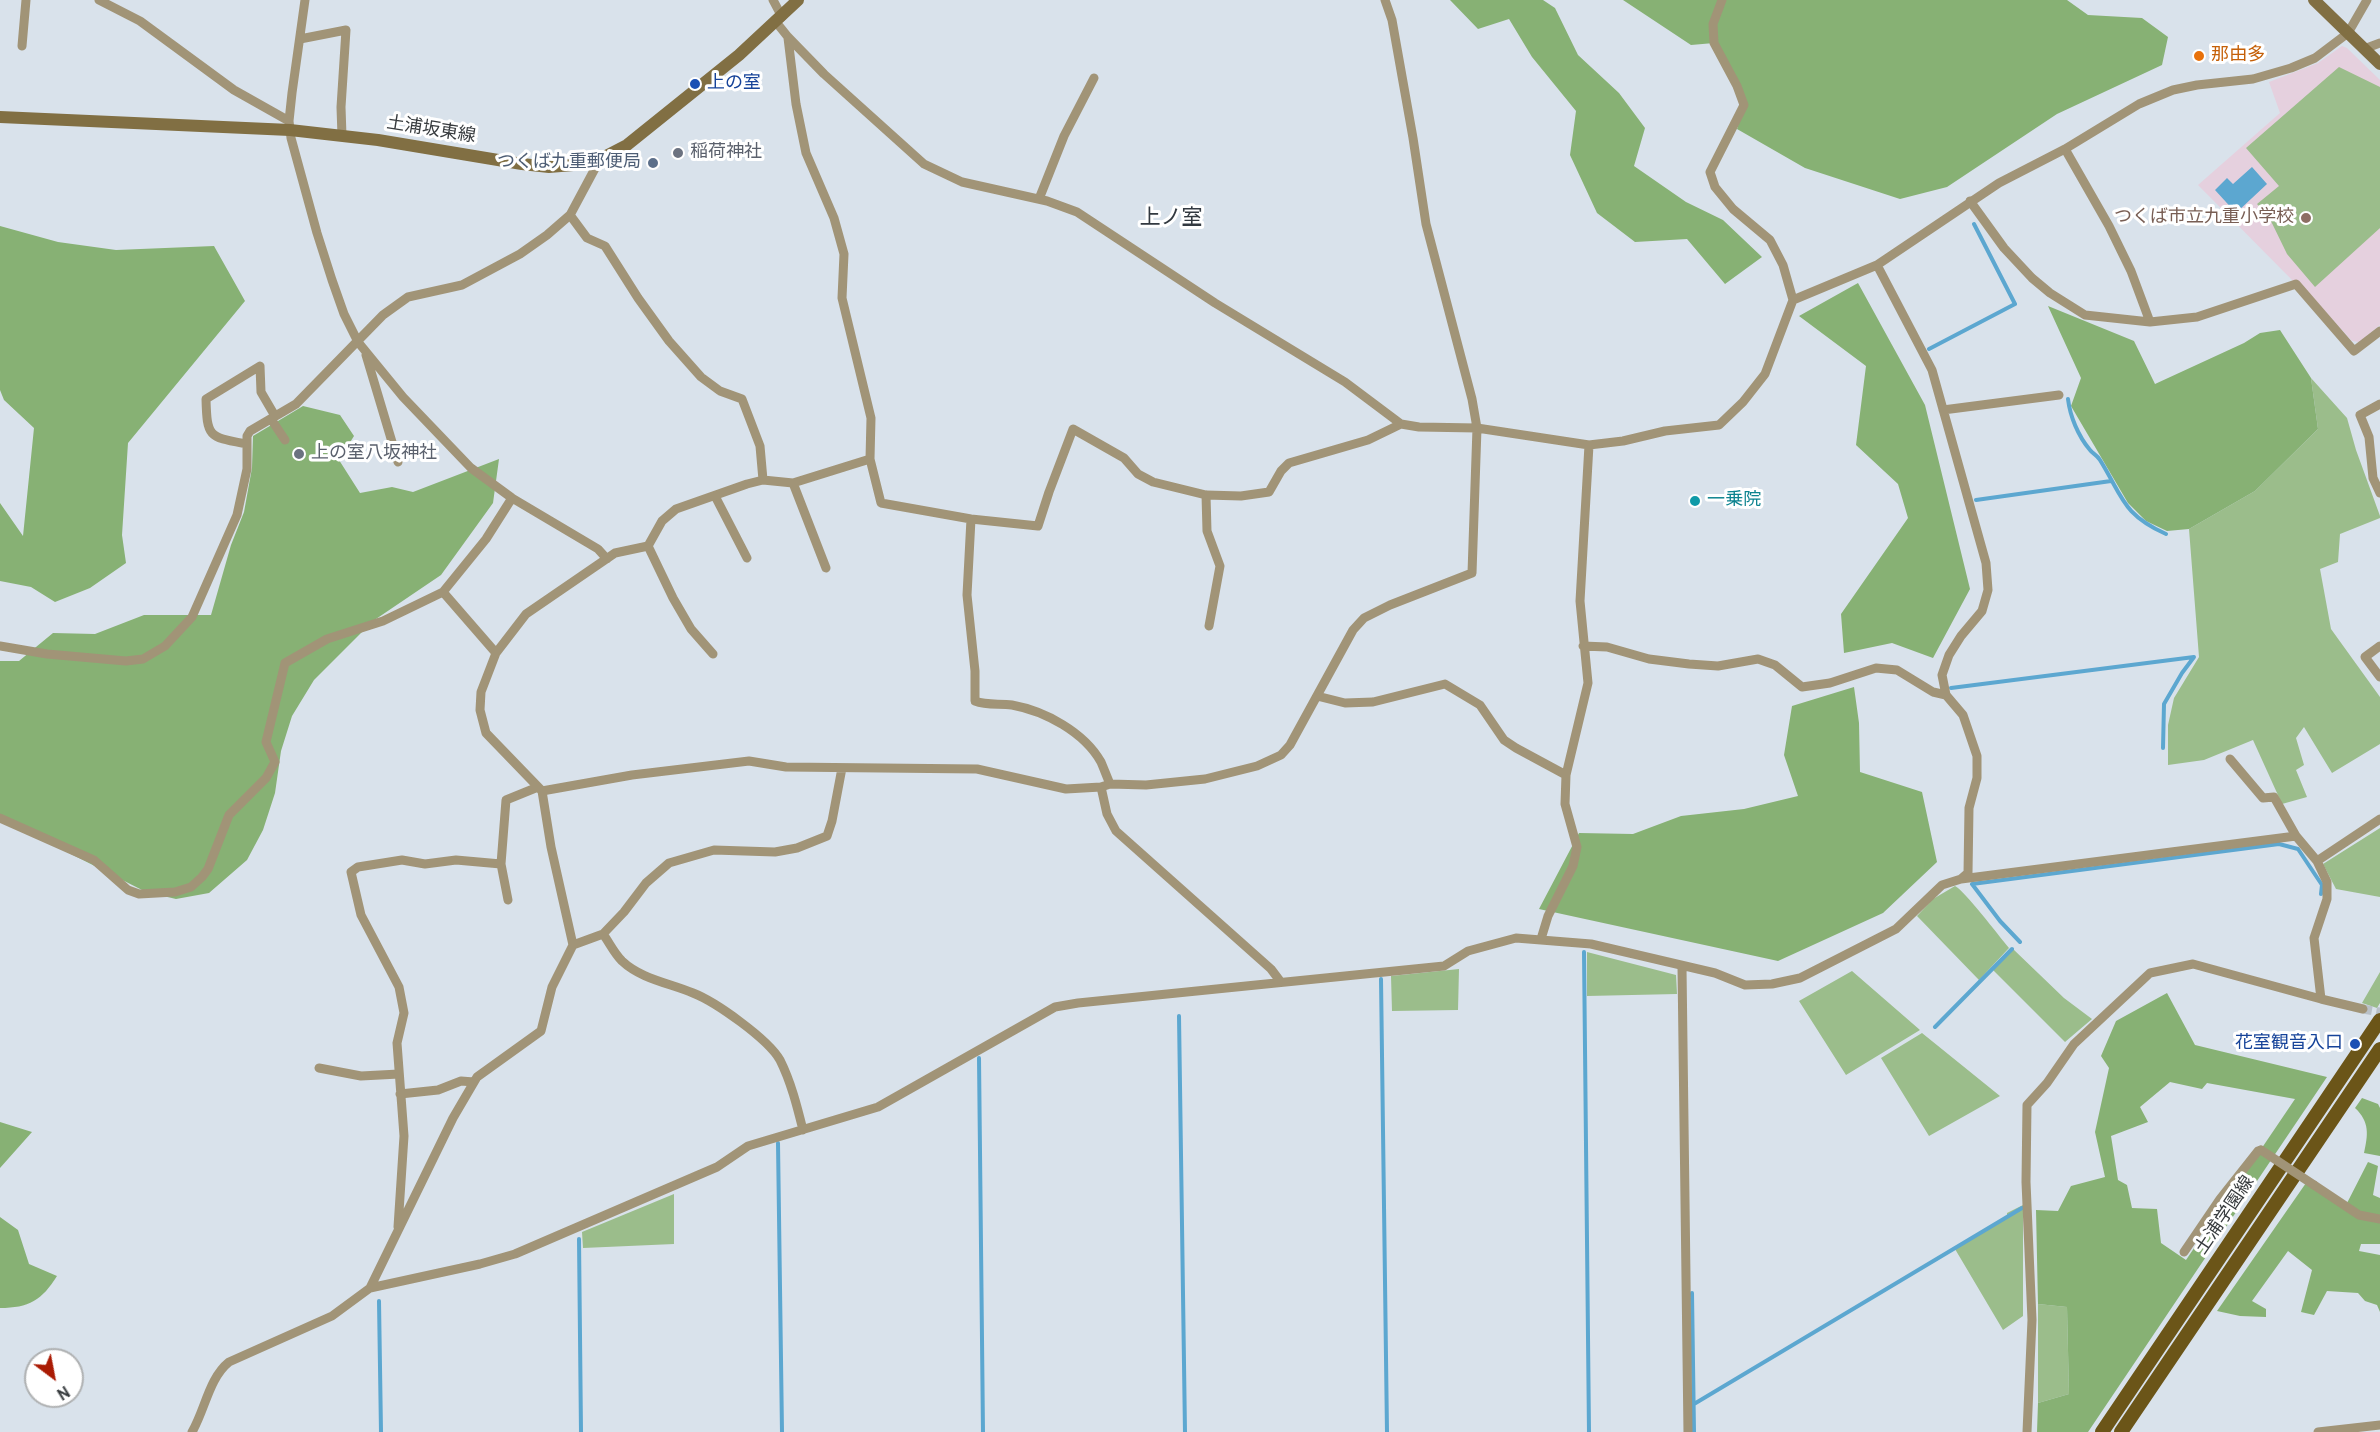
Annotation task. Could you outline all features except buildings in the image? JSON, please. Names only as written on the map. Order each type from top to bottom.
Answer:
[{"type":"main road","name":"土浦坂東線","points":[[0,117],[290,126],[549,167],[573,165],[600,159],[627,146],[779,19],[798,0]]},
{"type":"main road","points":[[2314,0],[2380,64]]},
{"type":"main road","name":"土浦学園線","points":[[2102,1432],[2380,1020]]},
{"type":"main road","name":"土浦学園線","points":[[2121,1432],[2380,1048]]},
{"type":"street","points":[[22,46],[26,0]]},
{"type":"street","points":[[99,0],[140,21],[234,90],[290,126]]},
{"type":"street","points":[[305,0],[290,126],[293,150],[344,314],[358,342],[403,397],[471,468],[512,498],[598,549],[607,559]]},
{"type":"street","points":[[773,0],[788,37],[824,74],[924,164],[962,182],[1039,199],[1077,212],[1215,303],[1345,382],[1401,424],[1419,427],[1477,428],[1589,445],[1719,424],[1743,402],[1765,374],[1793,300],[1783,265],[1770,240],[1733,209],[1715,188],[1710,172],[1744,105],[1737,86],[1714,43],[1713,24],[1722,0]]},
{"type":"street","points":[[508,900],[501,864],[506,800],[540,789],[749,761],[786,767],[977,769],[1066,789],[1205,779],[1257,766],[1281,755],[1290,745],[1353,630],[1364,618],[1390,604],[1472,573],[1477,428],[1472,399],[1426,224],[1392,20],[1385,0]]},
{"type":"street","points":[[1793,300],[1877,265],[1999,183],[2066,149],[2139,104],[2173,90],[2253,79],[2315,58],[2348,33],[2367,0]]},
{"type":"street","points":[[300,39],[346,30],[341,107],[342,136]]},
{"type":"street","points":[[788,37],[796,104],[806,153],[834,218],[844,254],[842,298],[871,417],[870,459],[882,503],[971,519],[1038,526],[1073,429],[1124,458],[1138,474],[1153,482],[1206,495],[1241,496],[1269,492],[1281,471],[1289,463],[1368,440],[1401,424]]},
{"type":"street","points":[[2364,49],[2380,43]]},
{"type":"street","points":[[1039,199],[1064,136],[1094,78]]},
{"type":"street","points":[[2066,149],[2122,253],[2150,322]]},
{"type":"street","points":[[0,646],[47,654],[126,661],[143,659],[165,646],[192,617],[237,515],[247,469],[247,436],[250,431],[296,404],[383,315],[408,297],[462,285],[520,254],[570,215],[600,159]]},
{"type":"street","points":[[1970,201],[2004,248],[2032,278],[2050,293],[2085,315],[2150,322],[2197,317],[2296,284],[2354,351],[2380,331]]},
{"type":"street","points":[[570,215],[587,238],[605,246],[669,341],[701,377],[720,391],[742,399],[760,446],[763,480]]},
{"type":"street","points":[[1877,265],[1932,370],[1986,563],[1988,590],[1982,611],[1960,636],[1949,655],[1942,675],[1946,695],[1963,715],[1977,756],[1977,778],[1969,808],[1968,873],[1961,879]]},
{"type":"street","points":[[365,350],[398,462]]},
{"type":"street","points":[[247,444],[215,437],[210,432],[207,427],[206,399],[260,366],[261,392],[285,441]]},
{"type":"street","points":[[1943,410],[2059,395]]},
{"type":"street","points":[[2380,404],[2360,415],[2369,437],[2373,478],[2380,493]]},
{"type":"street","points":[[1541,939],[1548,916],[1573,866],[1577,847],[1565,804],[1566,775],[1588,683],[1580,601],[1589,445]]},
{"type":"street","points":[[370,1288],[453,1118],[477,1077],[541,1031],[552,987],[573,945],[540,789],[486,733],[480,710],[482,692],[495,653],[526,614],[615,553],[648,546],[662,521],[676,509],[763,480],[793,483],[870,459]]},
{"type":"street","points":[[793,483],[826,568]]},
{"type":"street","points":[[1206,495],[1207,531],[1220,566],[1209,626]]},
{"type":"street","points":[[715,496],[747,558]]},
{"type":"street","points":[[0,818],[94,860],[128,890],[139,894],[175,892],[191,887],[208,869],[229,815],[266,778],[275,762],[267,742],[285,663],[327,639],[383,621],[443,592],[486,539],[512,498]]},
{"type":"street","points":[[971,519],[967,594],[975,671],[975,701],[982,704],[1012,705],[1062,724],[1090,748],[1100,762],[1106,786],[1107,814],[1116,831],[1271,969],[1280,981]]},
{"type":"street","points":[[648,546],[691,629],[713,654]]},
{"type":"street","points":[[443,592],[495,653]]},
{"type":"street","points":[[1584,646],[1607,647],[1649,659],[1689,664],[1718,666],[1758,659],[1775,665],[1802,687],[1830,682],[1876,668],[1898,670],[1933,692],[1946,695]]},
{"type":"street","points":[[2380,646],[2365,657],[2380,677]]},
{"type":"street","points":[[1317,696],[1345,703],[1373,702],[1444,684],[1480,705],[1504,740],[1566,775]]},
{"type":"street","points":[[2230,759],[2264,798],[2274,797],[2296,837],[2316,861],[2327,882],[2327,899],[2314,938],[2320,999]]},
{"type":"street","points":[[573,945],[603,934],[624,912],[646,883],[669,863],[714,850],[775,852],[797,848],[826,836],[832,821],[842,768]]},
{"type":"street","points":[[2316,861],[2380,819]]},
{"type":"street","points":[[192,1432],[200,1419],[218,1371],[229,1362],[332,1316],[370,1288],[515,1254],[717,1167],[748,1146],[878,1107],[1055,1007],[1280,981],[1444,966],[1468,951],[1516,938],[1592,944],[1715,973],[1745,985],[1772,984],[1800,978],[1896,929],[1942,885],[1961,879],[2296,837]]},
{"type":"street","points":[[398,1232],[404,1136],[397,1043],[404,1013],[399,987],[361,915],[351,872],[358,867],[402,860],[425,864],[456,860],[501,864]]},
{"type":"street","points":[[603,934],[621,960],[643,976],[694,993],[721,1007],[764,1042],[778,1057],[790,1082],[803,1130]]},
{"type":"street","points":[[2027,1432],[2032,1320],[2026,1182],[2027,1105],[2048,1083],[2074,1044],[2150,973],[2193,964],[2363,1009]]},
{"type":"street","points":[[1682,967],[1688,1432]]},
{"type":"street","points":[[319,1068],[361,1076],[399,1074]]},
{"type":"street","points":[[2347,1068],[2361,1077]]},
{"type":"street","points":[[400,1094],[438,1090],[461,1082],[474,1082]]},
{"type":"street","points":[[2184,1252],[2220,1198],[2261,1150],[2359,1215],[2380,1219]]},
{"type":"street","points":[[2318,1432],[2380,1425]]},
{"type":"shaded area","name":"つくば市立九重小学校","points":[[2342,46],[2347,48],[2380,80],[2380,325],[2359,342],[2352,341],[2297,280],[2293,281],[2198,185],[2280,113],[2269,82],[2318,63]]},
{"type":"green space","points":[[1450,0],[1543,0],[1555,8],[1578,55],[1619,93],[1645,128],[1634,166],[1686,202],[1723,220],[1762,257],[1725,284],[1687,239],[1635,242],[1597,213],[1570,155],[1576,111],[1532,57],[1509,19],[1478,29]]},
{"type":"green space","points":[[1623,0],[2067,0],[2088,15],[2142,18],[2168,37],[2162,65],[2057,114],[1947,187],[1900,199],[1805,168],[1737,129],[1744,105],[1714,43],[1691,45]]},
{"type":"green space","name":"つくば市立九重小学校","points":[[2339,67],[2380,87],[2380,228],[2315,287],[2287,254],[2269,217],[2257,204],[2279,186],[2246,148]]},
{"type":"green space","points":[[0,226],[58,242],[116,250],[214,246],[245,301],[128,443],[122,535],[126,563],[90,588],[55,602],[31,587],[0,581],[0,503],[23,536],[34,428],[4,400],[0,390]]},
{"type":"green space","points":[[1858,283],[1925,405],[1970,589],[1933,658],[1892,643],[1844,653],[1841,614],[1908,518],[1898,484],[1856,445],[1866,366],[1799,316]]},
{"type":"green space","points":[[2048,306],[2134,341],[2155,384],[2244,343],[2260,333],[2280,330],[2311,378],[2318,429],[2255,491],[2189,529],[2167,531],[2146,521],[2128,503],[2071,406],[2081,378]]},
{"type":"green space","points":[[2311,378],[2347,418],[2380,516],[2380,518],[2340,534],[2338,562],[2320,569],[2331,629],[2380,697],[2380,744],[2332,773],[2304,727],[2296,738],[2304,765],[2296,770],[2307,797],[2282,804],[2253,740],[2204,760],[2168,765],[2168,725],[2174,698],[2199,657],[2189,529],[2255,491],[2318,429]]},
{"type":"green space","points":[[303,406],[340,415],[354,436],[339,460],[360,493],[392,487],[413,492],[499,459],[493,503],[441,575],[373,621],[314,680],[292,716],[281,751],[275,793],[263,830],[247,860],[209,893],[176,899],[146,892],[0,818],[0,661],[19,661],[53,633],[95,634],[144,615],[211,615],[231,545],[244,512],[252,468],[253,436]]},
{"type":"green space","points":[[1854,687],[1859,723],[1860,772],[1922,792],[1937,862],[1883,913],[1778,961],[1539,909],[1579,833],[1633,834],[1681,816],[1744,809],[1798,796],[1784,755],[1792,706]]},
{"type":"green space","points":[[2380,828],[2380,897],[2336,889],[2323,864]]},
{"type":"green space","points":[[1955,886],[2009,948],[1979,980],[1917,916],[1933,899]]},
{"type":"green space","points":[[2013,949],[2064,998],[2092,1019],[2065,1042],[1993,970]]},
{"type":"green space","points":[[1587,952],[1676,975],[1677,994],[1587,996]]},
{"type":"green space","points":[[1459,969],[1458,1010],[1392,1011],[1391,976]]},
{"type":"green space","points":[[1852,971],[1920,1030],[1846,1075],[1799,1001]]},
{"type":"green space","points":[[2380,972],[2380,1003],[2377,1008],[2362,1003]]},
{"type":"green space","points":[[2167,993],[2195,1045],[2327,1077],[2088,1432],[2037,1432],[2038,1403],[2069,1394],[2067,1307],[2038,1304],[2036,1210],[2058,1211],[2071,1186],[2105,1177],[2095,1132],[2109,1068],[2101,1056],[2116,1021]],"holes":[[[2170,1082],[2202,1089],[2207,1083],[2295,1099],[2186,1260],[2161,1243],[2157,1209],[2132,1208],[2127,1185],[2118,1180],[2111,1136],[2148,1122],[2140,1107]]]},
{"type":"green space","points":[[1922,1033],[2000,1096],[1929,1136],[1881,1058]]},
{"type":"green space","points":[[2362,1098],[2378,1104],[2380,1108],[2380,1156],[2364,1153],[2367,1129],[2363,1118],[2355,1108]]},
{"type":"green space","points":[[0,1122],[32,1132],[0,1168]]},
{"type":"green space","points":[[2368,1162],[2378,1166],[2373,1195],[2380,1198],[2380,1244],[2361,1244],[2359,1251],[2380,1255],[2380,1312],[2377,1305],[2365,1301],[2358,1293],[2327,1291],[2314,1315],[2301,1312],[2312,1270],[2288,1251],[2252,1301],[2266,1309],[2266,1317],[2240,1316],[2217,1311],[2306,1183],[2345,1207]]},
{"type":"green space","points":[[674,1194],[674,1244],[583,1248],[582,1232]]},
{"type":"green space","points":[[2023,1205],[2023,1316],[2003,1330],[1955,1249],[2007,1217],[2007,1213]]},
{"type":"green space","points":[[0,1217],[18,1230],[29,1264],[57,1276],[40,1297],[27,1304],[10,1308],[0,1308]]},
{"type":"green space","points":[[2038,1304],[2067,1307],[2069,1394],[2038,1403]]},
{"type":"water","points":[[2252,167],[2267,184],[2236,213],[2215,190],[2227,178],[2233,184]]},
{"type":"waterway","points":[[1929,349],[2015,304],[1974,224]]},
{"type":"waterway","points":[[2068,399],[2078,432],[2100,460],[2125,503],[2140,519],[2166,534]]},
{"type":"waterway","points":[[1976,500],[2111,481]]},
{"type":"waterway","points":[[1951,688],[2194,657],[2164,704],[2163,748]]},
{"type":"waterway","points":[[2020,942],[2000,921],[1972,884],[2279,844],[2298,849],[2322,885],[2321,894]]},
{"type":"waterway","points":[[1935,1027],[2012,949]]},
{"type":"waterway","points":[[1584,952],[1589,1432]]},
{"type":"waterway","points":[[1381,979],[1387,1432]]},
{"type":"waterway","points":[[1179,1016],[1185,1432]]},
{"type":"waterway","points":[[979,1058],[983,1432]]},
{"type":"waterway","points":[[778,1143],[782,1432]]},
{"type":"waterway","points":[[1694,1404],[2022,1208]]},
{"type":"waterway","points":[[579,1239],[581,1432]]},
{"type":"waterway","points":[[1692,1293],[1694,1432]]},
{"type":"waterway","points":[[379,1301],[381,1432]]},
{"type":"tunnel","points":[[2363,1009],[2380,1012]]},
{"type":"place","name":"那由多","points":[[2199,56]]},
{"type":"place","name":"上の室","points":[[695,84]]},
{"type":"place","name":"稲荷神社","points":[[678,153]]},
{"type":"place","name":"つくば九重郵便局","points":[[653,163]]},
{"type":"place","name":"つくば市立九重小学校","points":[[2306,218]]},
{"type":"place","name":"上の室八坂神社","points":[[299,454]]},
{"type":"place","name":"一乗院","points":[[1695,501]]},
{"type":"place","name":"花室観音入口","points":[[2355,1044]]},
{"type":"district","name":"上ノ室","points":[[1171,220]]}]
